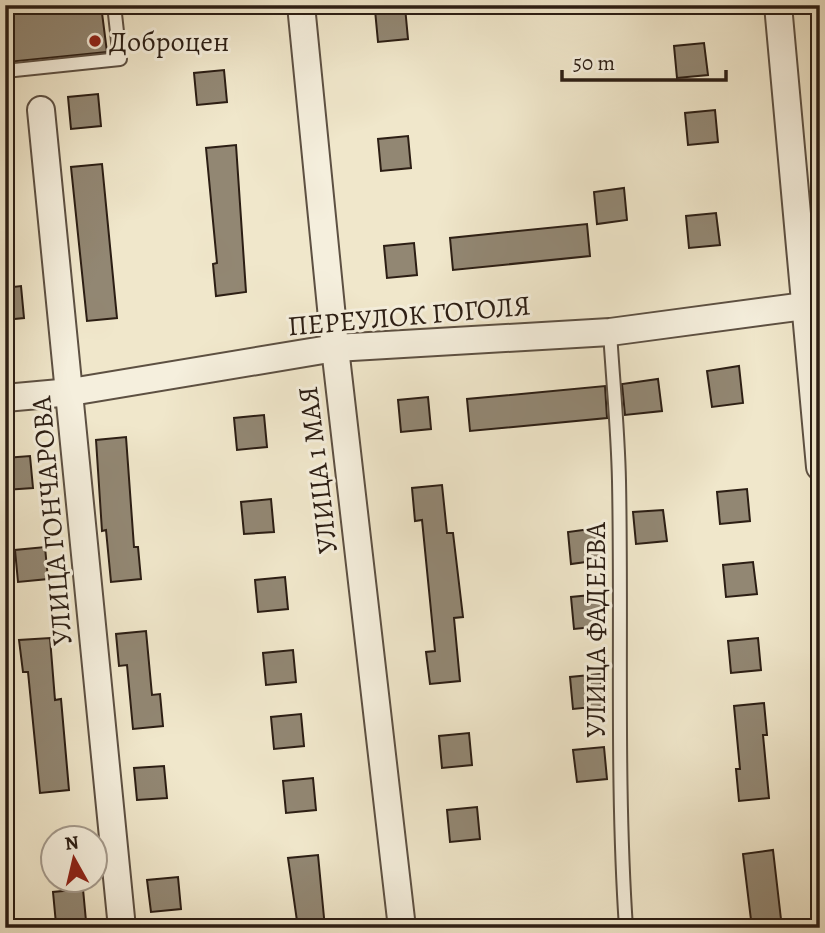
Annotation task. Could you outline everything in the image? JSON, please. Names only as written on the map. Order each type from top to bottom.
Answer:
[{"type":"street","name":"УЛИЦА 1 МАЯ","points":[[301,5],[335,348],[402,928]]},
{"type":"street","points":[[778,5],[813,305],[820,467]]},
{"type":"street","name":"УЛИЦА ГОНЧАРОВА","points":[[41,110],[122,928]]},
{"type":"street","name":"ПЕРЕУЛОК ГОГОЛЯ","points":[[5,398],[71,392],[335,348],[610,332],[813,305]]},
{"type":"lane","points":[[5,71],[120,59],[114,5]]},
{"type":"lane","name":"УЛИЦА ФАДЕЕВА","points":[[610,332],[619,479],[618,700],[626,928]]},
{"type":"building","points":[[5,5],[101,5],[107,52],[8,62]]},
{"type":"building","points":[[405,7],[408,39],[378,42],[375,10]]},
{"type":"building","points":[[704,43],[708,75],[677,78],[674,46]]},
{"type":"building","points":[[224,70],[227,102],[197,105],[194,73]]},
{"type":"building","points":[[98,94],[101,126],[71,129],[68,97]]},
{"type":"building","points":[[715,110],[718,142],[688,145],[685,113]]},
{"type":"building","points":[[408,136],[411,168],[381,171],[378,139]]},
{"type":"building","points":[[236,145],[246,292],[216,296],[213,264],[217,263],[206,148]]},
{"type":"building","points":[[102,164],[117,318],[87,321],[71,167]]},
{"type":"building","points":[[624,188],[627,220],[597,224],[594,192]]},
{"type":"building","points":[[716,213],[720,245],[689,248],[686,216]]},
{"type":"building","points":[[587,224],[590,256],[453,270],[450,238]]},
{"type":"building","points":[[414,243],[417,275],[387,278],[384,246]]},
{"type":"building","points":[[21,286],[24,318],[5,320],[5,288]]},
{"type":"building","points":[[739,366],[743,403],[712,407],[707,371]]},
{"type":"building","points":[[658,379],[662,411],[625,415],[622,384]]},
{"type":"building","points":[[605,386],[607,418],[470,431],[467,399]]},
{"type":"building","points":[[428,397],[431,429],[401,432],[398,400]]},
{"type":"building","points":[[264,415],[267,447],[237,450],[234,418]]},
{"type":"building","points":[[126,437],[134,547],[138,547],[141,579],[111,582],[106,530],[102,531],[96,440]]},
{"type":"building","points":[[30,456],[33,488],[5,490],[5,458]]},
{"type":"building","points":[[442,485],[447,533],[453,533],[463,617],[454,618],[460,681],[430,684],[426,652],[435,651],[422,520],[415,521],[412,488]]},
{"type":"building","points":[[747,489],[750,521],[720,524],[717,492]]},
{"type":"building","points":[[271,499],[274,532],[244,534],[241,502]]},
{"type":"building","points":[[663,510],[667,541],[636,544],[633,512]]},
{"type":"building","points":[[598,528],[601,560],[571,564],[568,532]]},
{"type":"building","points":[[45,547],[48,579],[18,582],[15,550]]},
{"type":"building","points":[[753,562],[757,594],[726,597],[723,565]]},
{"type":"building","points":[[285,577],[288,609],[258,612],[255,580]]},
{"type":"building","points":[[601,594],[604,626],[574,629],[571,597]]},
{"type":"building","points":[[146,631],[152,695],[160,694],[163,726],[133,729],[127,665],[119,666],[116,634]]},
{"type":"building","points":[[50,638],[55,700],[61,699],[69,790],[40,793],[28,672],[23,672],[19,640]]},
{"type":"building","points":[[758,638],[761,670],[731,673],[728,641]]},
{"type":"building","points":[[293,650],[296,682],[266,685],[263,653]]},
{"type":"building","points":[[600,674],[603,706],[573,709],[570,677]]},
{"type":"building","points":[[764,703],[767,735],[763,735],[769,798],[739,801],[736,769],[740,769],[734,706]]},
{"type":"building","points":[[301,714],[304,746],[274,749],[271,717]]},
{"type":"building","points":[[469,733],[472,765],[442,768],[439,736]]},
{"type":"building","points":[[604,747],[607,779],[577,782],[573,750]]},
{"type":"building","points":[[164,766],[167,798],[137,800],[134,768]]},
{"type":"building","points":[[313,778],[316,810],[286,813],[283,781]]},
{"type":"building","points":[[477,807],[480,839],[450,842],[447,810]]},
{"type":"building","points":[[773,850],[782,928],[752,928],[743,854]]},
{"type":"building","points":[[318,855],[325,928],[298,928],[288,858]]},
{"type":"building","points":[[178,877],[181,909],[151,912],[147,880]]},
{"type":"building","points":[[53,894],[83,894],[86,921],[56,924]]},
{"type":"place","name":"Доброцен","points":[[95,41]]}]
